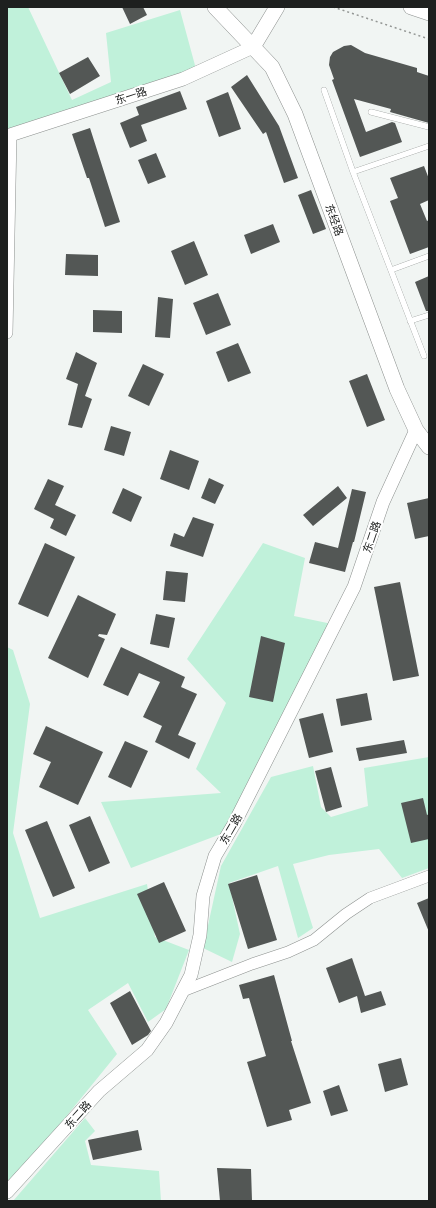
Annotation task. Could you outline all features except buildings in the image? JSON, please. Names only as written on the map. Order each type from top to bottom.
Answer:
[{"type":"main road","name":"东经路","points":[[215,7],[272,67],[295,114],[397,389],[416,430],[429,447]]},
{"type":"main road","points":[[253,47],[277,7]]},
{"type":"main road","points":[[411,7],[429,13]]},
{"type":"street","name":"东一路","points":[[9,136],[183,79],[253,47]]},
{"type":"street","points":[[7,333],[9,136]]},
{"type":"street","name":"东二路","points":[[7,1192],[99,1091],[147,1050],[166,1023],[192,975],[200,935],[203,896],[215,856],[234,824],[354,587],[383,502],[416,430]]},
{"type":"street","points":[[183,991],[252,964],[288,952],[314,940],[346,914],[370,898],[429,876]]},
{"type":"lane","points":[[324,90],[353,172],[424,356]]},
{"type":"lane","points":[[371,112],[429,127]]},
{"type":"lane","points":[[353,172],[429,147]]},
{"type":"lane","points":[[391,270],[429,256]]},
{"type":"lane","points":[[410,321],[429,315]]},
{"type":"path","points":[[333,7],[429,39]]},
{"type":"green space","points":[[7,7],[28,7],[72,100],[111,82],[106,33],[180,10],[196,69],[7,135]]},
{"type":"green space","points":[[263,543],[305,558],[294,616],[332,624],[221,834],[131,868],[101,802],[221,793],[196,769],[226,703],[187,659]]},
{"type":"green space","points":[[7,647],[13,650],[30,704],[13,833],[40,918],[147,884],[155,937],[189,950],[166,1009],[148,1022],[128,983],[88,1010],[117,1054],[56,1129],[7,1185]]},
{"type":"green space","points":[[429,757],[429,868],[402,878],[379,849],[329,855],[293,864],[313,928],[298,938],[278,866],[229,883],[240,934],[232,962],[203,948],[221,866],[271,777],[313,766],[321,807],[331,817],[368,806],[364,768]]},
{"type":"green space","points":[[85,1118],[95,1131],[85,1141],[91,1165],[159,1171],[161,1201],[13,1201]]}]
